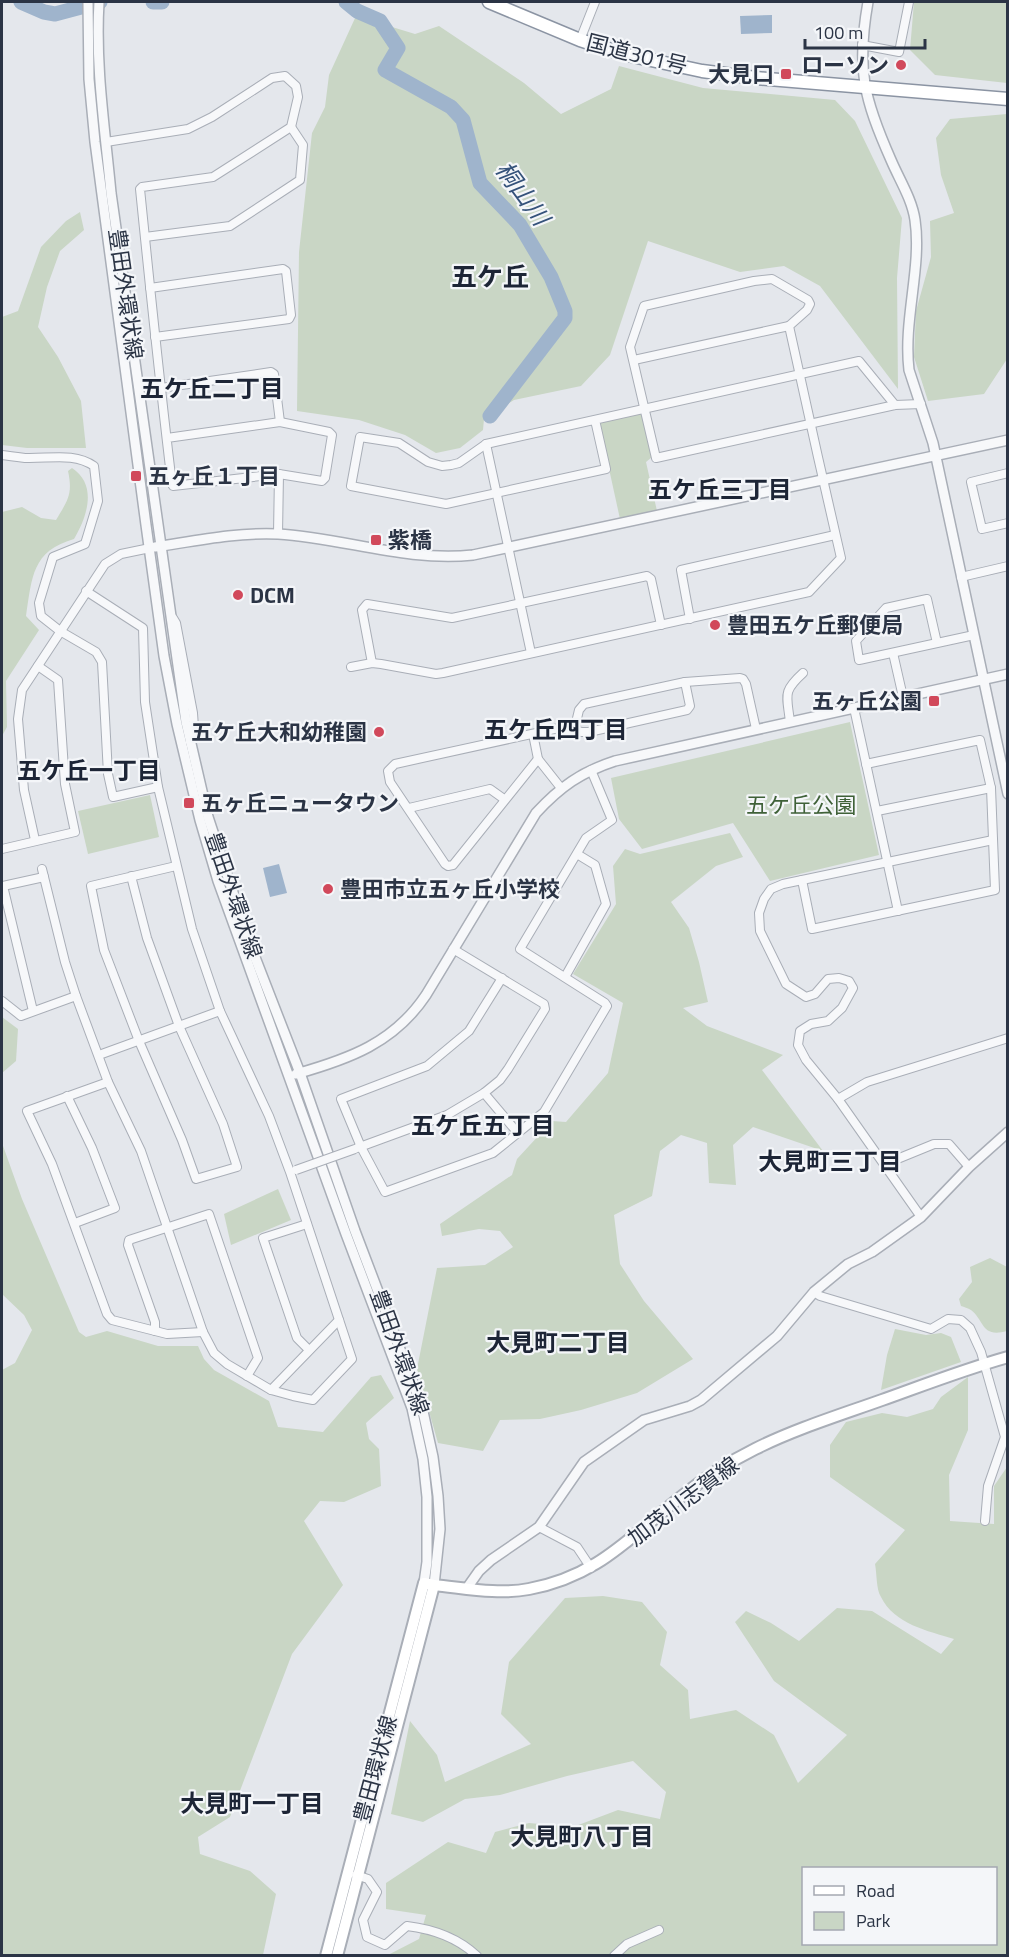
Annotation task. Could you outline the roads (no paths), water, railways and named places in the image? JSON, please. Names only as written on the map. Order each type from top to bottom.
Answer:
[{"type":"highway","name":"国道301号","points":[[497,3],[580,40],[623,54],[702,71],[865,88],[1008,99]]},
{"type":"main road","name":"加茂川志賀線","points":[[429,1584],[502,1591],[527,1590],[554,1584],[591,1568],[619,1548],[685,1493],[724,1466],[756,1449],[857,1409],[1008,1358]]},
{"type":"main road","name":"豊田環状線","points":[[337,1956],[353,1875],[429,1584]]},
{"type":"main road","name":"豊田環状線","points":[[326,1956],[353,1875]]},
{"type":"street","name":"豊田外環状線","points":[[88,2],[89,79],[95,142],[165,656],[175,712],[200,820],[225,903],[412,1408],[423,1459],[427,1497],[426,1562],[429,1584]]},
{"type":"street","points":[[580,40],[595,2]]},
{"type":"street","points":[[865,2],[862,70],[868,104],[915,217],[917,249],[910,307],[909,370],[935,455],[1008,794]]},
{"type":"street","points":[[862,45],[899,52],[909,2]]},
{"type":"street","name":"豊田外環状線","points":[[99,6],[101,94],[111,193],[152,475],[169,612],[190,741],[208,817],[251,947],[300,1073],[355,1231],[422,1407],[433,1456],[440,1529],[429,1584]]},
{"type":"street","points":[[106,142],[188,129],[212,117],[272,78],[285,76],[296,86],[298,97],[291,128],[213,177],[141,188],[155,337],[167,438],[173,486],[279,474],[322,481],[325,478],[332,435],[329,432],[280,422],[167,438]]},
{"type":"street","points":[[145,237],[230,225],[300,180],[303,145],[291,128]]},
{"type":"street","points":[[150,288],[283,269],[286,271],[291,315],[289,319],[155,337]]},
{"type":"street","points":[[634,360],[789,326],[807,310],[810,304],[808,300],[772,279],[743,283],[644,306],[630,347],[656,459],[895,405],[921,405]]},
{"type":"street","points":[[351,667],[372,663],[435,674],[809,592],[841,558],[789,326]]},
{"type":"street","points":[[595,420],[606,469],[446,504],[351,486],[360,437],[399,443],[428,462],[442,466],[459,463],[486,444],[859,361],[895,405]]},
{"type":"street","points":[[161,388],[271,372],[274,375],[280,422]]},
{"type":"street","points":[[35,840],[24,790],[18,719],[22,690],[105,564],[122,554],[225,537],[278,534],[420,556],[447,558],[508,549],[1008,440]]},
{"type":"street","points":[[486,444],[531,653]]},
{"type":"street","points":[[2,455],[25,458],[84,459],[94,466],[98,501],[85,544],[53,557],[39,603],[41,615],[60,631],[96,652],[102,662],[108,774],[113,797],[158,787]]},
{"type":"street","points":[[1008,473],[971,482],[982,529],[1008,523]]},
{"type":"street","points":[[278,534],[279,474]]},
{"type":"street","points":[[690,618],[680,571],[683,568],[836,535]]},
{"type":"street","points":[[961,577],[1007,567]]},
{"type":"street","points":[[372,663],[362,610],[367,604],[447,618],[647,576],[651,579],[661,625]]},
{"type":"street","points":[[33,1011],[3,886],[43,873],[65,962],[76,996],[108,1082],[141,1151],[203,1332],[214,1353],[227,1364],[272,1389],[314,1400],[352,1359],[307,1224],[293,1171],[220,1011],[192,929],[158,787],[144,702],[143,628],[86,591]]},
{"type":"street","points":[[937,643],[927,599],[886,608],[856,641],[859,660],[974,635]]},
{"type":"street","points":[[893,653],[903,697]]},
{"type":"street","points":[[2,849],[75,832],[65,784],[58,680],[38,666]]},
{"type":"street","points":[[790,722],[787,690],[803,673]]},
{"type":"street","points":[[289,1076],[363,1051],[398,1029],[419,1005],[536,813],[561,788],[591,770],[615,761],[1008,674]]},
{"type":"street","points":[[574,731],[581,705],[685,682],[743,680],[746,684],[756,729]]},
{"type":"street","points":[[538,759],[453,865],[448,866],[390,782],[388,771],[394,764],[559,728],[589,732],[687,710],[690,706],[685,682]]},
{"type":"street","points":[[854,708],[898,911]]},
{"type":"street","points":[[533,734],[538,759],[561,788]]},
{"type":"street","points":[[802,880],[812,929],[995,890],[991,788],[981,740],[866,764]]},
{"type":"street","points":[[502,978],[470,1031],[427,1066],[343,1097],[342,1101],[358,1148],[383,1191],[386,1192],[493,1153],[544,1112],[607,1006],[520,949],[586,838],[612,820],[591,770]]},
{"type":"street","points":[[877,811],[991,788]]},
{"type":"street","points":[[409,808],[490,789],[504,800]]},
{"type":"street","points":[[921,1217],[838,1099],[806,1060],[798,1045],[800,1031],[811,1024],[828,1021],[842,1008],[853,988],[849,981],[839,978],[828,980],[815,994],[806,997],[786,984],[760,931],[759,913],[771,889],[783,884],[993,840]]},
{"type":"street","points":[[565,977],[606,904],[595,865],[577,854]]},
{"type":"street","points":[[131,876],[147,938],[179,1026],[222,1124],[237,1167],[196,1179],[104,950],[91,886],[131,876],[176,866]]},
{"type":"street","points":[[293,1171],[447,1115],[484,1093],[500,1080],[508,1069],[545,1009],[544,1004],[453,949]]},
{"type":"street","points":[[2,1001],[21,1016],[76,996]]},
{"type":"street","points":[[99,1055],[220,1011]]},
{"type":"street","points":[[838,1099],[867,1082],[1008,1038]]},
{"type":"street","points":[[108,1082],[27,1111],[52,1164],[75,1223],[106,1314],[112,1320],[167,1334],[203,1332]]},
{"type":"street","points":[[484,1093],[517,1132]]},
{"type":"street","points":[[67,1096],[92,1148],[115,1208],[75,1223]]},
{"type":"street","points":[[467,1588],[485,1565],[539,1527],[584,1462],[644,1420],[690,1406],[701,1400],[777,1336],[814,1292],[848,1264],[872,1252],[921,1217],[969,1167],[1008,1132]]},
{"type":"street","points":[[885,1164],[934,1144],[949,1144],[969,1167]]},
{"type":"street","points":[[155,1331],[155,1322],[128,1245],[129,1240],[209,1214],[258,1358],[247,1376]]},
{"type":"street","points":[[307,1224],[262,1238],[297,1338],[309,1350]]},
{"type":"street","points":[[814,1292],[820,1296],[931,1329],[948,1319],[961,1320],[970,1328],[985,1364],[1005,1437],[988,1486],[985,1521]]},
{"type":"street","points":[[272,1389],[339,1320]]},
{"type":"street","points":[[539,1527],[577,1547],[591,1568]]},
{"type":"street","points":[[353,1875],[368,1878],[377,1892],[363,1920],[367,1937],[385,1945],[407,1926],[426,1928],[465,1944],[477,1956]]},
{"type":"street","points":[[614,1956],[627,1944],[659,1930]]},
{"type":"water","points":[[772,15],[772,33],[741,34],[740,16]]},
{"type":"water","points":[[279,864],[287,893],[270,897],[263,868]]},
{"type":"waterway","points":[[21,2],[55,14],[100,2]]},
{"type":"waterway","points":[[153,2],[162,2]]},
{"type":"waterway","name":"桐山川","points":[[346,2],[357,11],[380,21],[398,48],[385,70],[451,107],[463,120],[480,183],[520,225],[551,277],[565,311],[565,318],[490,416]]},
{"type":"place","name":"ローソン","points":[[901,65]]},
{"type":"place","name":"大見口","points":[[786,74]]},
{"type":"place","name":"五ヶ丘１丁目","points":[[136,476]]},
{"type":"place","name":"紫橋","points":[[376,540]]},
{"type":"place","name":"DCM","points":[[238,595]]},
{"type":"place","name":"豊田五ケ丘郵便局","points":[[715,625]]},
{"type":"place","name":"五ヶ丘公園","points":[[934,701]]},
{"type":"place","name":"五ケ丘大和幼稚園","points":[[379,732]]},
{"type":"place","name":"五ヶ丘ニュータウン","points":[[189,803]]},
{"type":"place","name":"豊田市立五ヶ丘小学校","points":[[328,889]]},
{"type":"district","name":"五ケ丘","points":[[490,276]]},
{"type":"district","name":"五ケ丘二丁目","points":[[212,388]]},
{"type":"district","name":"五ケ丘三丁目","points":[[720,489]]},
{"type":"district","name":"五ケ丘四丁目","points":[[556,729]]},
{"type":"district","name":"五ケ丘一丁目","points":[[89,770]]},
{"type":"district","name":"五ケ丘五丁目","points":[[483,1125]]},
{"type":"district","name":"大見町三丁目","points":[[830,1161]]},
{"type":"district","name":"大見町二丁目","points":[[558,1342]]},
{"type":"district","name":"大見町一丁目","points":[[252,1803]]},
{"type":"district","name":"大見町八丁目","points":[[582,1836]]},
{"type":"park label","name":"五ケ丘公園","points":[[801,805]]}]
